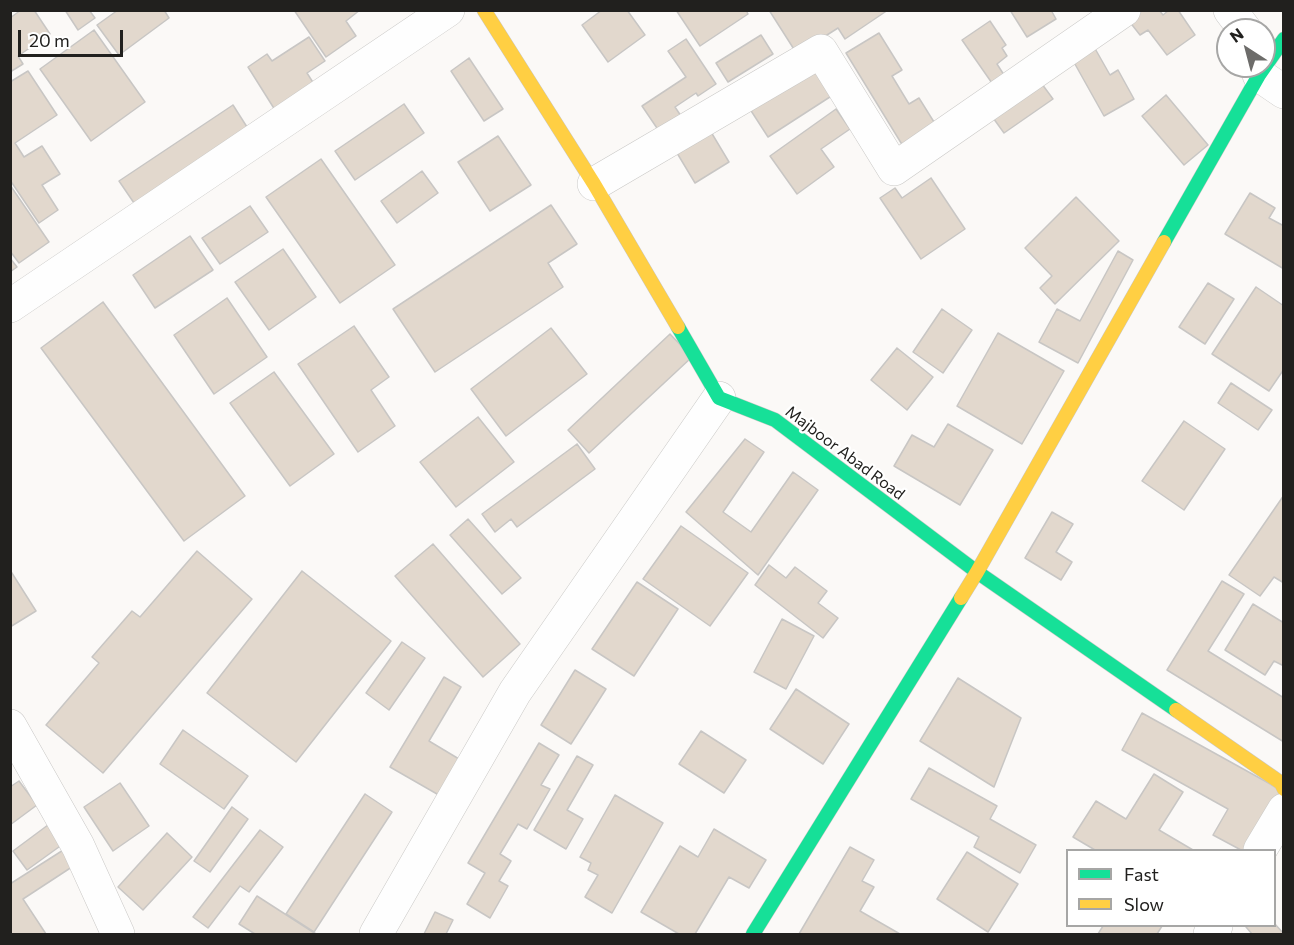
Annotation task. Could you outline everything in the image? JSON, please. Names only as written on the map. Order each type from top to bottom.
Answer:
[{"type":"street","points":[[10,306],[448,10]]},
{"type":"street","points":[[376,934],[515,692],[719,398],[594,184],[484,10]]},
{"type":"street","points":[[594,184],[821,51],[894,169],[1124,10]]},
{"type":"street","points":[[1276,57],[1284,39]]},
{"type":"street","points":[[753,934],[977,572],[1267,78]]},
{"type":"street","name":"Majboor Abad Road","points":[[719,398],[775,420],[977,572],[1281,783],[1284,789]]},
{"type":"street","points":[[10,726],[78,846],[118,934]]},
{"type":"street","points":[[1261,849],[1284,810]]},
{"type":"building","points":[[21,10],[34,10],[50,34],[18,56],[23,64],[10,72],[10,18]]},
{"type":"building","points":[[65,10],[89,10],[95,18],[78,30]]},
{"type":"building","points":[[118,10],[164,10],[169,18],[119,55],[97,25]]},
{"type":"building","points":[[294,10],[360,10],[346,21],[356,36],[326,57]]},
{"type":"building","points":[[602,10],[627,10],[645,35],[608,62],[582,25]]},
{"type":"building","points":[[676,10],[746,10],[748,14],[700,46]]},
{"type":"building","points":[[769,10],[888,10],[845,39],[838,28],[797,54]]},
{"type":"building","points":[[1010,10],[1051,10],[1056,19],[1027,37]]},
{"type":"building","points":[[1143,10],[1159,10],[1163,15],[1169,10],[1178,10],[1195,35],[1167,55],[1148,30],[1140,35],[1129,21]]},
{"type":"building","points":[[990,21],[1006,45],[1002,48],[1007,56],[997,64],[1006,78],[994,86],[962,40]]},
{"type":"building","points":[[94,30],[145,102],[91,141],[40,69]]},
{"type":"building","points":[[879,33],[902,70],[892,76],[909,104],[919,98],[939,130],[906,151],[846,53]]},
{"type":"building","points":[[761,35],[773,54],[728,82],[716,63]]},
{"type":"building","points":[[309,37],[325,61],[307,73],[314,84],[275,110],[248,67],[267,54],[272,61]]},
{"type":"building","points":[[686,39],[716,84],[698,96],[696,93],[675,107],[683,119],[661,134],[642,106],[686,77],[668,51]]},
{"type":"building","points":[[1093,45],[1110,75],[1118,70],[1134,99],[1104,116],[1071,57]]},
{"type":"building","points":[[469,58],[503,109],[484,121],[451,71]]},
{"type":"building","points":[[812,62],[833,95],[768,137],[746,103]]},
{"type":"building","points":[[28,71],[57,115],[15,143],[24,157],[42,146],[60,174],[42,185],[58,210],[39,223],[10,180],[10,82]]},
{"type":"building","points":[[1039,80],[1053,99],[1004,133],[991,115]]},
{"type":"building","points":[[1166,95],[1208,145],[1184,165],[1142,116]]},
{"type":"building","points":[[404,104],[424,133],[355,180],[335,151]]},
{"type":"building","points":[[233,105],[247,127],[134,203],[119,181]]},
{"type":"building","points":[[836,109],[850,129],[821,149],[834,167],[797,194],[770,156]]},
{"type":"building","points":[[708,127],[729,162],[695,183],[674,148]]},
{"type":"building","points":[[498,136],[531,185],[490,211],[458,162]]},
{"type":"building","points":[[321,159],[395,265],[340,303],[266,197]]},
{"type":"building","points":[[422,171],[438,193],[397,223],[381,201]]},
{"type":"building","points":[[931,178],[965,229],[921,259],[880,198],[895,188],[902,198]]},
{"type":"building","points":[[10,185],[49,242],[19,263],[10,251]]},
{"type":"building","points":[[1250,193],[1275,208],[1269,218],[1284,226],[1284,269],[1225,234]]},
{"type":"building","points":[[1076,197],[1119,241],[1055,304],[1040,288],[1052,276],[1025,248]]},
{"type":"building","points":[[551,205],[577,244],[548,263],[563,287],[435,372],[393,309]]},
{"type":"building","points":[[250,206],[268,232],[220,264],[202,238]]},
{"type":"building","points":[[190,236],[213,270],[155,308],[133,275]]},
{"type":"building","points":[[283,249],[316,297],[269,330],[235,282]]},
{"type":"building","points":[[1118,251],[1133,260],[1078,363],[1039,342],[1057,309],[1080,321]]},
{"type":"building","points":[[10,258],[17,267],[10,272]]},
{"type":"building","points":[[1208,283],[1234,299],[1205,344],[1179,327]]},
{"type":"building","points":[[1256,287],[1284,306],[1284,369],[1269,391],[1212,354]]},
{"type":"building","points":[[227,298],[267,357],[214,394],[174,335]]},
{"type":"building","points":[[103,302],[245,496],[184,541],[41,348]]},
{"type":"building","points":[[942,309],[972,330],[943,373],[913,352]]},
{"type":"building","points":[[354,326],[389,377],[371,390],[395,426],[358,452],[298,364]]},
{"type":"building","points":[[551,328],[587,374],[506,436],[471,389]]},
{"type":"building","points":[[998,333],[1064,371],[1022,444],[957,406]]},
{"type":"building","points":[[670,334],[692,357],[589,453],[568,430]]},
{"type":"building","points":[[897,348],[933,377],[907,410],[871,380]]},
{"type":"building","points":[[274,372],[334,454],[290,486],[230,403]]},
{"type":"building","points":[[1231,383],[1272,410],[1258,430],[1218,403]]},
{"type":"building","points":[[478,417],[514,462],[456,507],[420,462]]},
{"type":"building","points":[[1184,421],[1225,449],[1184,510],[1142,481]]},
{"type":"building","points":[[948,424],[993,450],[960,505],[894,466],[912,435],[934,447]]},
{"type":"building","points":[[745,439],[764,452],[723,512],[751,532],[793,472],[818,490],[758,575],[686,512]]},
{"type":"building","points":[[577,444],[595,469],[517,527],[511,519],[495,532],[482,514]]},
{"type":"building","points":[[1284,495],[1284,583],[1274,577],[1260,596],[1229,575]]},
{"type":"building","points":[[1052,512],[1073,524],[1056,552],[1072,562],[1061,580],[1025,558]]},
{"type":"building","points":[[468,519],[521,578],[502,594],[450,535]]},
{"type":"building","points":[[681,526],[748,573],[710,626],[643,579]]},
{"type":"building","points":[[433,544],[520,644],[483,677],[395,576]]},
{"type":"building","points":[[197,551],[252,599],[103,773],[46,725],[99,663],[92,657],[132,611],[140,617]]},
{"type":"building","points":[[769,565],[786,578],[795,567],[827,591],[818,603],[838,618],[823,638],[755,585]]},
{"type":"building","points":[[10,570],[36,611],[10,627]]},
{"type":"building","points":[[302,571],[391,641],[296,762],[207,693]]},
{"type":"building","points":[[1222,581],[1244,594],[1208,651],[1284,698],[1284,742],[1167,670]]},
{"type":"building","points":[[637,582],[678,609],[634,676],[592,649]]},
{"type":"building","points":[[1253,604],[1284,623],[1284,666],[1274,661],[1265,675],[1225,650]]},
{"type":"building","points":[[782,619],[814,636],[786,689],[754,672]]},
{"type":"building","points":[[402,642],[425,658],[389,710],[366,693]]},
{"type":"building","points":[[575,670],[606,689],[571,744],[541,725]]},
{"type":"building","points":[[444,677],[461,687],[429,741],[464,762],[444,798],[390,767]]},
{"type":"building","points":[[958,678],[1021,718],[994,787],[920,741]]},
{"type":"building","points":[[796,689],[849,724],[823,764],[770,729]]},
{"type":"building","points":[[1142,713],[1283,791],[1250,849],[1239,849],[1213,835],[1228,809],[1122,750]]},
{"type":"building","points":[[183,730],[248,776],[224,809],[160,764]]},
{"type":"building","points":[[701,731],[746,760],[724,793],[679,764]]},
{"type":"building","points":[[539,743],[559,755],[541,785],[550,789],[527,829],[518,824],[500,854],[511,861],[499,881],[508,886],[490,918],[467,904],[485,873],[468,863]]},
{"type":"building","points":[[577,756],[593,765],[567,810],[583,819],[566,849],[534,830]]},
{"type":"building","points":[[929,768],[997,806],[990,819],[1036,845],[1020,873],[974,847],[979,837],[911,799]]},
{"type":"building","points":[[1154,774],[1183,792],[1159,830],[1191,849],[1093,849],[1073,837],[1096,801],[1126,819]]},
{"type":"building","points":[[19,781],[37,805],[10,825],[10,787]]},
{"type":"building","points":[[120,783],[149,826],[113,851],[84,807]]},
{"type":"building","points":[[365,794],[392,812],[314,932],[286,914]]},
{"type":"building","points":[[615,795],[663,823],[612,913],[585,897],[598,875],[588,870],[591,863],[580,857]]},
{"type":"building","points":[[232,807],[248,819],[210,872],[194,861]]},
{"type":"building","points":[[56,819],[70,839],[27,870],[13,851]]},
{"type":"building","points":[[714,829],[766,860],[749,888],[729,877],[695,934],[679,934],[641,912],[680,846],[698,857]]},
{"type":"building","points":[[260,830],[283,847],[249,892],[240,886],[208,928],[193,917]]},
{"type":"building","points":[[167,833],[192,857],[143,910],[118,887]]},
{"type":"building","points":[[68,847],[78,863],[23,899],[46,934],[10,934],[10,884]]},
{"type":"building","points":[[850,847],[874,860],[862,881],[874,887],[860,911],[900,934],[799,934]]},
{"type":"building","points":[[967,852],[1018,884],[988,932],[937,899]]},
{"type":"building","points":[[257,896],[316,934],[255,934],[239,924]]},
{"type":"building","points":[[435,912],[453,920],[446,934],[424,934]]},
{"type":"building","points":[[1276,925],[1284,934],[1252,934],[1246,927]]},
{"type":"building","points":[[1102,927],[1161,927],[1157,934],[1098,934]]},
{"type":"traffic: fast","points":[[1164,242],[1259,75],[1284,39]]},
{"type":"traffic: fast","points":[[678,327],[719,398],[775,420],[977,572],[1176,710]]},
{"type":"traffic: fast","points":[[753,934],[961,598]]},
{"type":"traffic: slow","points":[[484,10],[594,184],[678,327]]},
{"type":"traffic: slow","points":[[961,598],[1164,242]]},
{"type":"traffic: slow","points":[[1176,710],[1281,783],[1284,789]]}]
